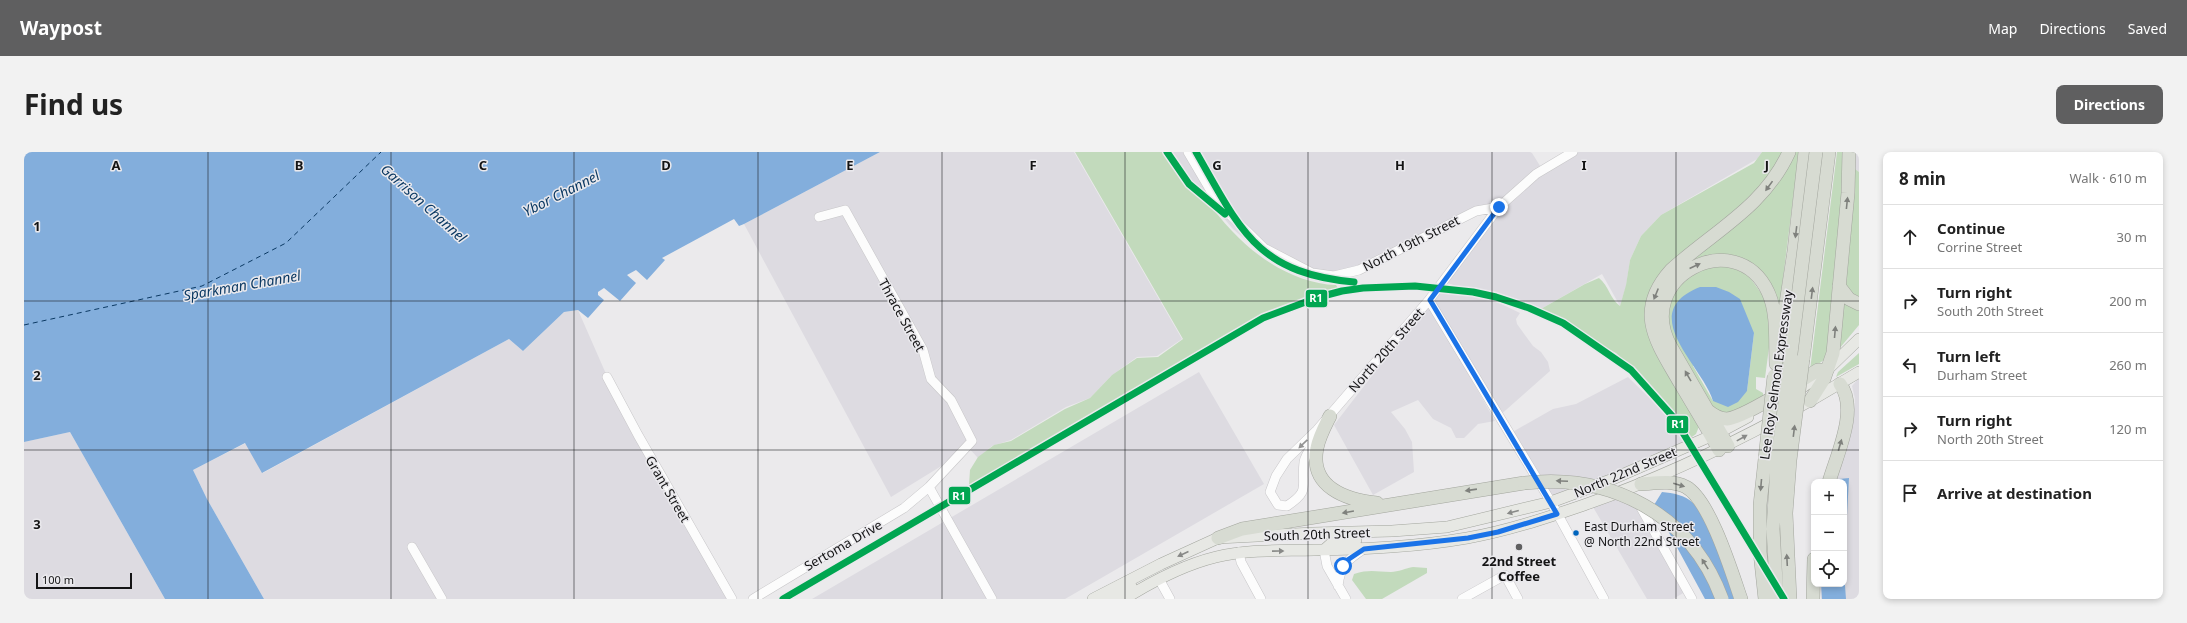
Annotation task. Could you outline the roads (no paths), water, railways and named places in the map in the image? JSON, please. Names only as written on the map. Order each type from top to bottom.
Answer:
[{"type":"highway","points":[[1723,448],[1715,433],[1656,343],[1652,320],[1654,300],[1661,283],[1671,270],[1761,196],[1776,176],[1789,152]]},
{"type":"highway","name":"Lee Roy Selmon Expressway","points":[[1765,599],[1760,552],[1760,505],[1775,370],[1794,251],[1805,152]]},
{"type":"highway","points":[[1777,599],[1773,537],[1775,480],[1816,152]]},
{"type":"highway","name":"Lee Roy Selmon Expressway","points":[[1790,599],[1786,513],[1790,460],[1828,152]]},
{"type":"highway","points":[[1810,401],[1819,388],[1833,353],[1848,193],[1849,152]]},
{"type":"highway","points":[[1715,433],[1707,410],[1668,342],[1663,326],[1662,315],[1665,300],[1675,281],[1686,270],[1701,263],[1722,261],[1740,266],[1756,276],[1766,287],[1772,300],[1775,370]]},
{"type":"highway","points":[[1839,286],[1849,299],[1859,304]]},
{"type":"highway","points":[[1707,410],[1718,418],[1728,419],[1748,410],[1818,370],[1827,370]]},
{"type":"highway","points":[[1830,479],[1849,413],[1848,401],[1840,384]]},
{"type":"highway","points":[[1330,416],[1319,441],[1316,454],[1322,478],[1331,489],[1342,496],[1365,502],[1386,504]]},
{"type":"highway","points":[[1218,538],[1242,529],[1386,504],[1524,483],[1562,480],[1589,484],[1614,491],[1648,508],[1676,530],[1696,552],[1712,577],[1722,599]]},
{"type":"highway","points":[[1636,486],[1676,484],[1687,488],[1696,495],[1715,530],[1741,599]]},
{"type":"main road","name":"North 22nd Street","points":[[1551,502],[1608,481],[1715,433],[1798,390],[1827,370],[1859,338]]},
{"type":"main road","points":[[1827,370],[1840,384]]},
{"type":"main road","name":"North 22nd Street","points":[[1557,514],[1636,486],[1723,448],[1810,401],[1859,372]]},
{"type":"main road","name":"South 20th Street","points":[[1096,597],[1161,564],[1218,538],[1392,531],[1441,527],[1478,521],[1551,502]]},
{"type":"main road","name":"South 20th Street","points":[[1124,599],[1143,587],[1195,563],[1239,552],[1364,549],[1468,538],[1498,532],[1557,514]]},
{"type":"main road","points":[[1324,550],[1331,544],[1338,541],[1424,536],[1441,527]]},
{"type":"main road","points":[[1096,597],[1104,598],[1114,596],[1132,586],[1143,587]]},
{"type":"street","name":"North 19th Street","points":[[1188,152],[1218,203],[1264,248],[1312,273],[1334,276],[1359,270],[1476,211],[1499,207]]},
{"type":"street","points":[[1499,207],[1536,174],[1573,152]]},
{"type":"street","name":"North 20th Street","points":[[1330,416],[1304,460],[1304,491],[1299,498],[1287,506],[1278,505],[1270,492],[1276,476],[1287,459],[1330,416],[1430,300],[1499,207]]},
{"type":"street","name":"Thrace Street","points":[[819,217],[845,210],[922,350],[931,379],[951,400],[972,441],[929,487]]},
{"type":"street","points":[[1430,300],[1551,502],[1604,599]]},
{"type":"street","name":"Grant Street","points":[[607,377],[641,442],[732,599]]},
{"type":"street","points":[[1636,486],[1692,599]]},
{"type":"street","points":[[929,487],[992,599]]},
{"type":"street","name":"Sertoma Drive","points":[[753,599],[891,518],[929,487]]},
{"type":"street","points":[[412,547],[442,599]]},
{"type":"street","points":[[1338,586],[1343,566],[1349,559],[1364,549]]},
{"type":"street","points":[[1324,550],[1327,566],[1346,599]]},
{"type":"street","points":[[1239,552],[1241,562],[1261,599]]},
{"type":"street","points":[[1462,599],[1505,575],[1518,599]]},
{"type":"street","points":[[1159,579],[1170,599]]},
{"type":"water","points":[[24,152],[880,152],[744,224],[739,226],[734,219],[662,258],[665,260],[647,280],[636,270],[627,275],[636,283],[620,301],[604,288],[598,292],[598,295],[604,300],[588,318],[578,310],[564,312],[523,351],[509,339],[262,473],[245,443],[193,470],[207,499],[264,599],[165,599],[70,432],[24,442]]},
{"type":"water","points":[[1700,287],[1716,287],[1729,292],[1740,299],[1754,333],[1747,391],[1738,402],[1728,407],[1713,401],[1707,387],[1678,341],[1672,325],[1673,311],[1681,298]]},
{"type":"water","points":[[1849,478],[1847,516],[1847,479],[1839,479]]},
{"type":"water","points":[[1662,492],[1683,496],[1693,503],[1699,511],[1717,549],[1734,599],[1705,599],[1654,505]]},
{"type":"water","points":[[1821,587],[1845,587],[1846,599],[1822,599]]},
{"type":"place","name":"East Durham Street @ North 22nd Street","points":[[1576,533]]},
{"type":"place","name":"22nd Street Coffee","points":[[1519,547]]},
{"type":"water label","name":"Ybor Channel","points":[[561,193]]},
{"type":"water label","name":"Garrison Channel","points":[[424,203]]},
{"type":"water label","name":"Sparkman Channel","points":[[242,285]]}]
